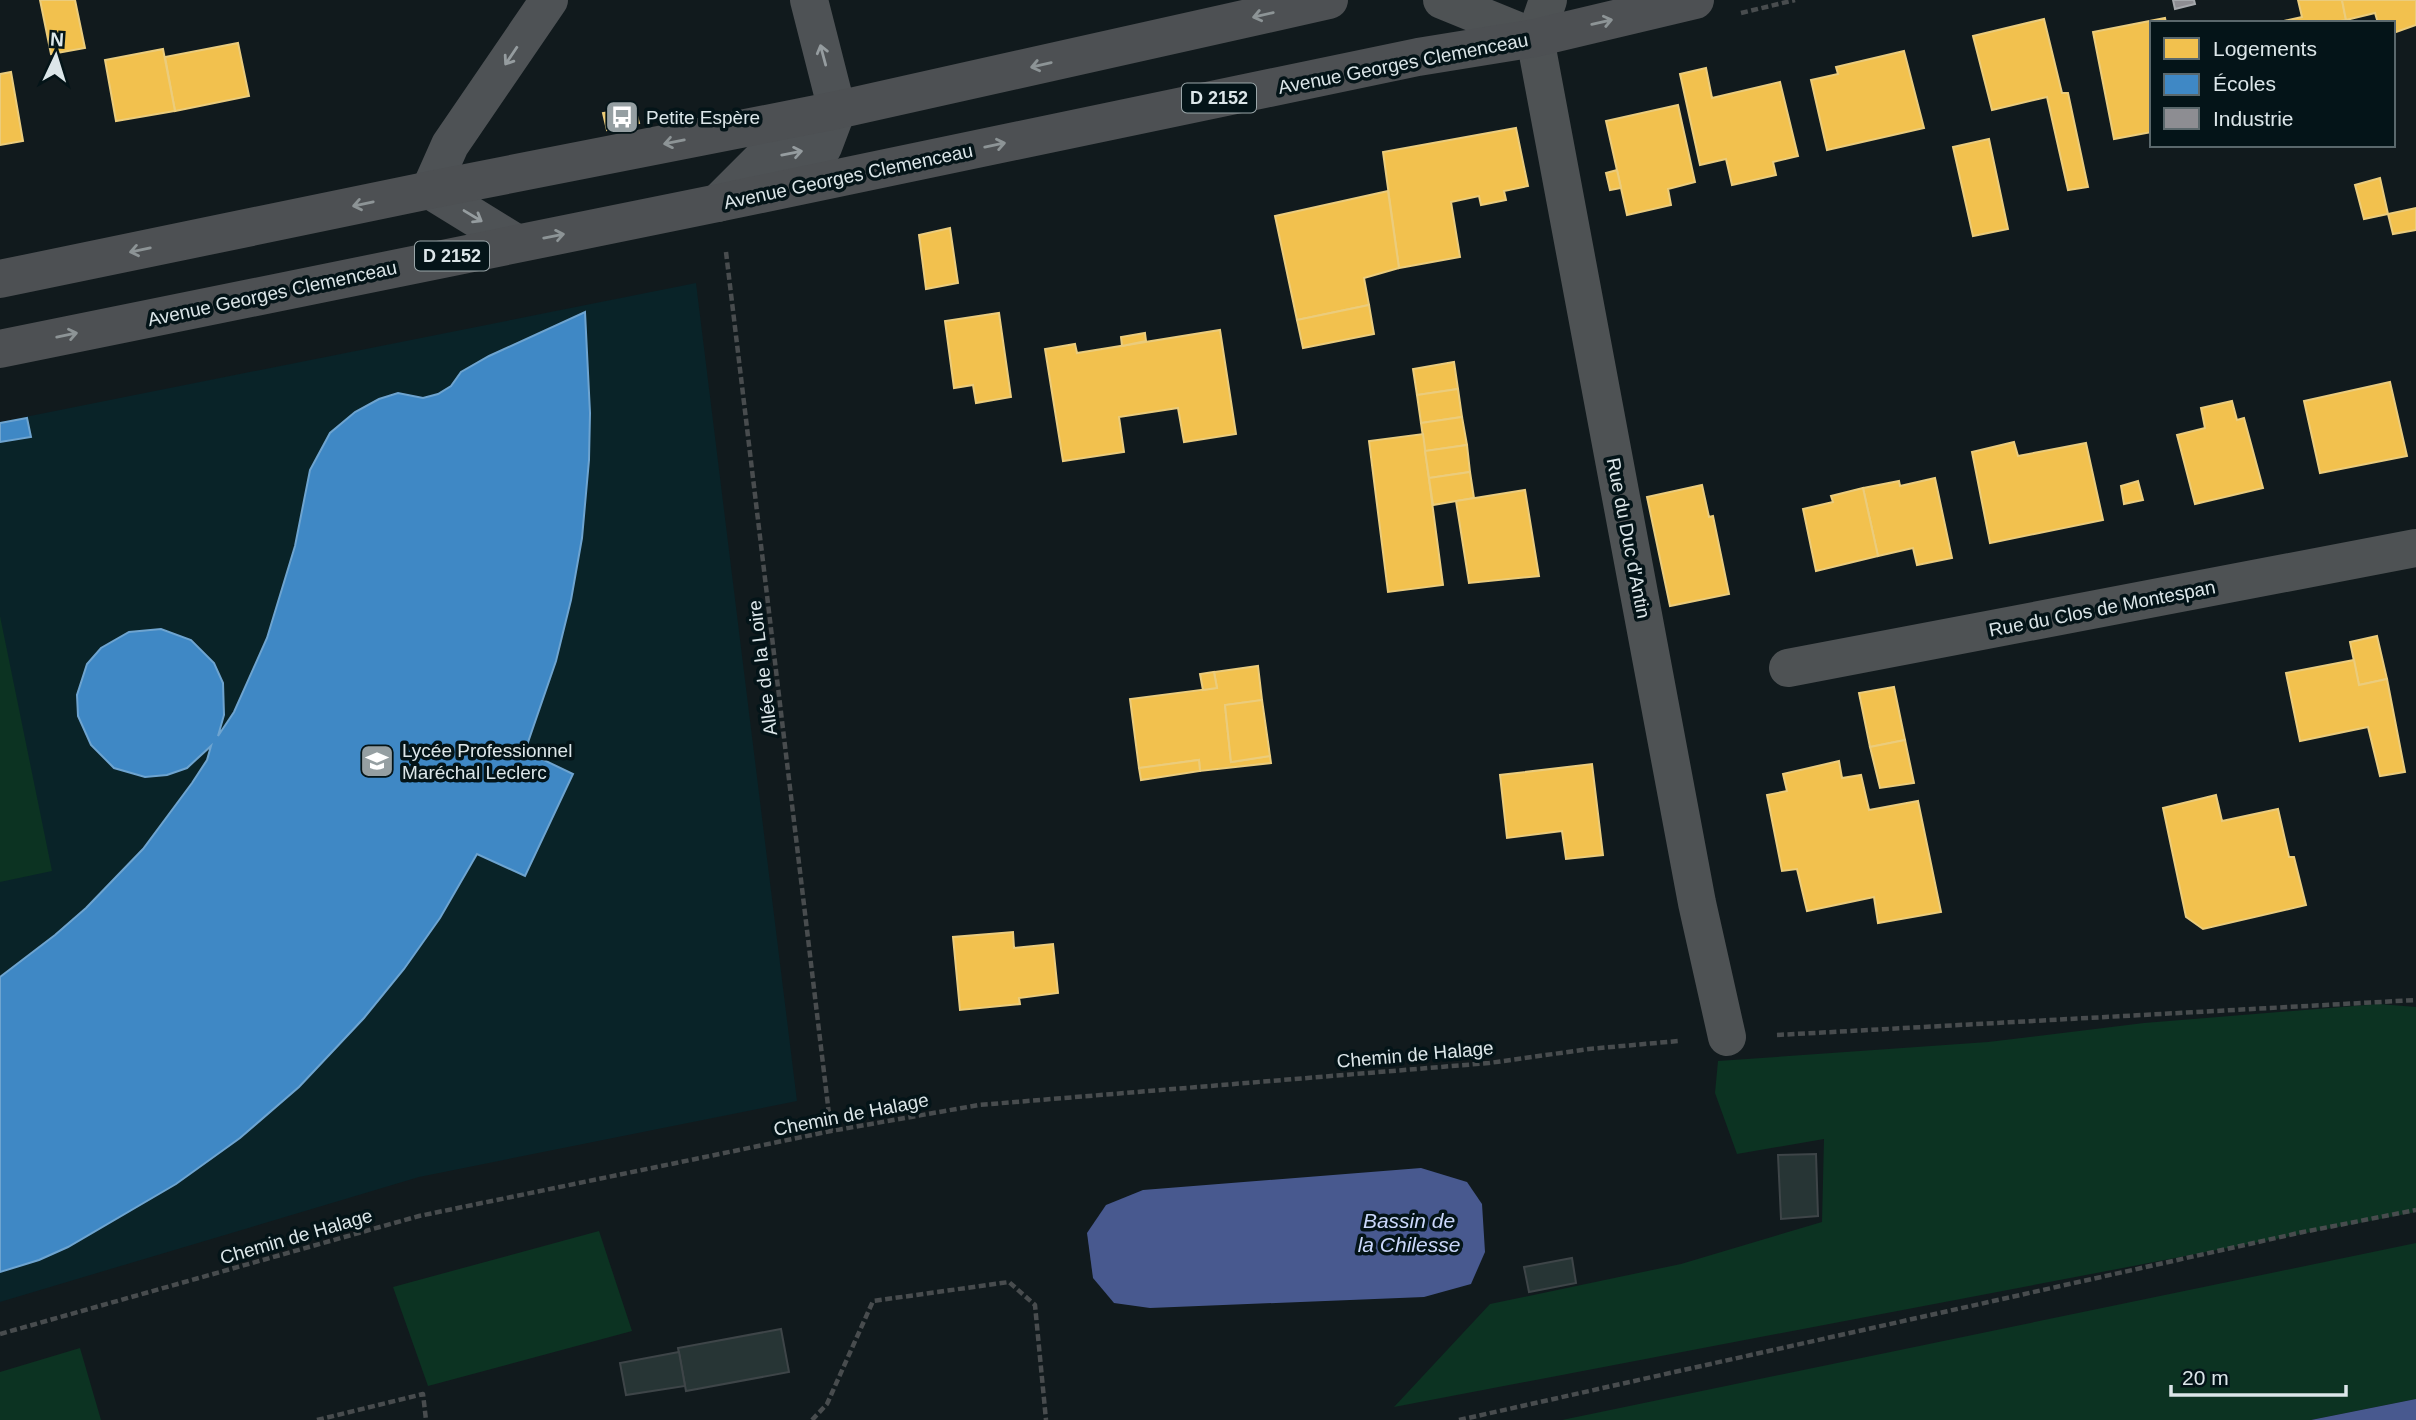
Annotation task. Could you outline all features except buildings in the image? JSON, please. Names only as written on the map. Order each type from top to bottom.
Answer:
[{"type":"main road","points":[[0,279],[429,190],[837,110],[1329,0]]},
{"type":"main road","name":"Avenue Georges Clemenceau","points":[[0,349],[1418,57],[1535,38],[1695,0]]},
{"type":"street","points":[[516,243],[429,190],[450,145],[550,0]]},
{"type":"street","points":[[718,203],[763,159],[823,147],[837,110],[809,0]]},
{"type":"street","points":[[1442,0],[1535,38],[1548,0]]},
{"type":"street","name":"Rue du Duc d'Antin","points":[[1535,38],[1697,903],[1727,1037]]},
{"type":"street","name":"Rue du Clos de Montespan","points":[[1788,668],[2416,548]]},
{"type":"path","name":"Allée de la Loire","points":[[718,203],[722,217],[831,1131]]},
{"type":"path","name":"Chemin de Halage","points":[[0,1334],[419,1216],[831,1131],[979,1105],[1489,1063],[1589,1049],[1727,1037],[2416,1000]]},
{"type":"path","points":[[1459,1420],[2303,1232],[2416,1210]]},
{"type":"path","points":[[812,1420],[827,1404],[873,1301],[1009,1282],[1035,1305],[1046,1420]]},
{"type":"path","points":[[317,1420],[423,1394],[426,1420]]},
{"type":"shaded area","name":"Lycée Professionnel Maréchal Leclerc","points":[[696,283],[797,1101],[419,1177],[0,1302],[0,422]]},
{"type":"green space","points":[[0,616],[52,871],[0,882]]},
{"type":"green space","points":[[2379,1004],[2416,1007],[2416,1212],[1394,1407],[1490,1304],[1681,1264],[1822,1222],[1824,1139],[1737,1154],[1715,1093],[1718,1061],[1988,1042],[2144,1023]]},
{"type":"green space","points":[[599,1231],[632,1331],[428,1386],[393,1287]]},
{"type":"green space","points":[[2416,1243],[2416,1399],[2311,1420],[1562,1420]]},
{"type":"green space","points":[[80,1348],[101,1420],[0,1420],[0,1372]]},
{"type":"water","name":"Bassin de la Chilesse","points":[[1421,1168],[1467,1182],[1482,1204],[1485,1252],[1471,1284],[1424,1297],[1150,1308],[1114,1303],[1093,1278],[1087,1233],[1106,1205],[1143,1190]]},
{"type":"water","points":[[2416,1399],[2416,1420],[2311,1420]]},
{"type":"place","name":"Petite Espère","points":[[622,117]]},
{"type":"place","name":"Lycée Professionnel Maréchal Leclerc","points":[[377,761]]}]
